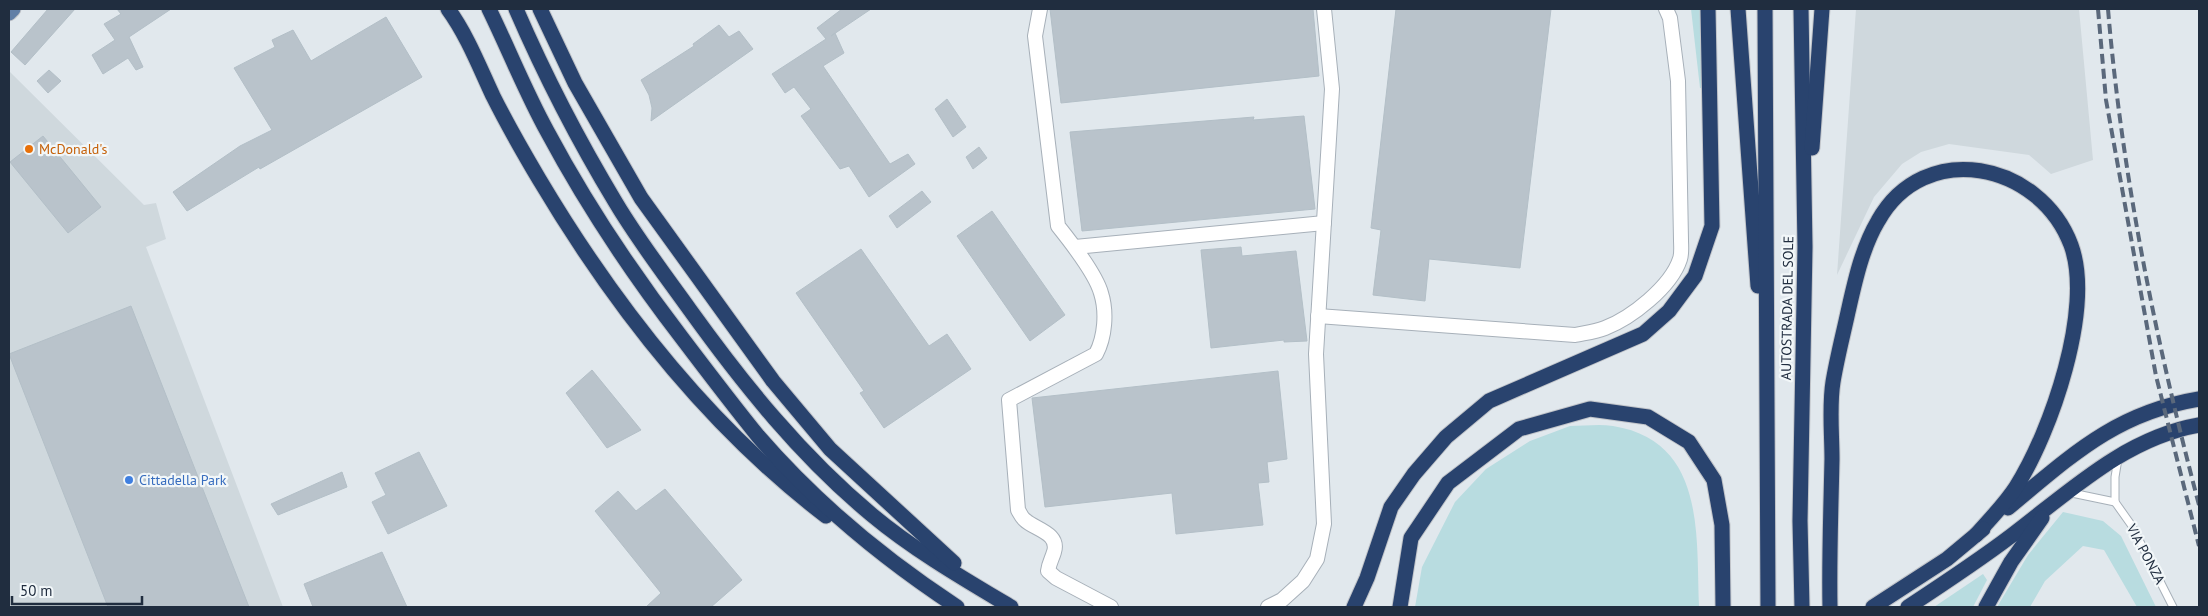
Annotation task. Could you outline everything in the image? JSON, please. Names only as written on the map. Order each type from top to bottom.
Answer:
[{"type":"highway","points":[[448,9],[458,23],[494,98],[539,178],[599,274],[672,367],[732,434],[767,467],[829,519],[957,607]]},
{"type":"highway","points":[[489,9],[526,91],[570,172],[650,296],[760,437],[829,508],[884,555]]},
{"type":"highway","points":[[540,9],[575,83],[641,198],[773,381],[830,449],[988,594]]},
{"type":"highway","points":[[1354,607],[1367,578],[1391,507],[1446,437],[1490,401],[1643,334],[1669,310],[1694,276],[1712,226],[1708,9]]},
{"type":"highway","points":[[1738,9],[1768,427]]},
{"type":"highway","name":"AUTOSTRADA DEL SOLE","points":[[1765,9],[1768,607]]},
{"type":"highway","name":"AUTOSTRADA DEL SOLE","points":[[1801,9],[1805,246],[1800,520],[1802,607]]},
{"type":"highway","points":[[1805,246],[1822,9]]},
{"type":"highway","points":[[518,14],[569,122],[616,204],[642,244],[750,391],[807,455],[873,516],[988,594],[1011,607]]},
{"type":"highway","points":[[1830,603],[1832,384],[1854,285],[1878,221],[1895,199],[1919,181],[1934,174],[1962,169],[1991,172],[2004,176],[2038,197],[2058,220],[2071,246],[2078,289],[2078,305],[2067,360],[2043,433],[2015,489],[1976,534]]},
{"type":"highway","points":[[1873,607],[1947,559],[2097,436],[2140,415],[2199,399]]},
{"type":"highway","points":[[1400,607],[1412,538],[1448,482],[1519,429],[1590,409],[1648,417],[1690,442],[1714,480],[1722,525],[1724,607]]},
{"type":"highway","points":[[1908,607],[2118,456],[2143,442],[2199,425]]},
{"type":"highway","points":[[1986,607],[2011,562],[2051,506]]},
{"type":"main road","points":[[9,13],[13,9]]},
{"type":"street","points":[[1040,9],[1035,36],[1058,226],[1075,248],[1101,292],[1104,327],[1102,343],[1096,354],[1010,400],[1018,510],[1024,520],[1050,536],[1054,542],[1054,552],[1049,561],[1048,570],[1056,578],[1111,607]]},
{"type":"street","points":[[1268,607],[1282,600],[1303,582],[1317,559],[1324,524],[1316,354],[1332,89],[1324,9]]},
{"type":"street","points":[[1318,316],[1575,335],[1604,328],[1623,319],[1654,296],[1673,273],[1680,258],[1681,240],[1678,81],[1670,18],[1666,9]]},
{"type":"street","points":[[1075,248],[1324,223]]},
{"type":"lane","points":[[2067,492],[2115,502],[2115,477],[2118,456]]},
{"type":"lane","name":"VIA PONZA","points":[[2115,502],[2132,526],[2173,607]]},
{"type":"shaded area","points":[[1691,9],[1700,9],[1702,88],[1700,88]]},
{"type":"shaded area","points":[[1856,9],[2079,9],[2093,160],[2051,174],[2029,155],[1949,144],[1921,152],[1902,164],[1874,197],[1837,275]]},
{"type":"shaded area","points":[[9,71],[144,205],[156,203],[166,239],[146,247],[283,607],[9,607]]},
{"type":"shaded area","points":[[1570,426],[1613,426],[1643,435],[1665,450],[1680,471],[1690,495],[1695,522],[1699,607],[1415,607],[1422,567],[1455,502],[1486,469],[1530,441]]},
{"type":"shaded area","points":[[2063,512],[2103,521],[2121,536],[2156,607],[2137,607],[2104,550],[2083,546],[2045,581],[2030,607],[1997,607],[2028,555]]},
{"type":"shaded area","points":[[1983,574],[1987,580],[1973,607],[1934,607]]},
{"type":"building","points":[[48,9],[75,9],[25,65],[11,52]]},
{"type":"building","points":[[117,9],[171,9],[129,37],[143,67],[136,70],[128,58],[103,74],[92,55],[115,40],[104,24],[121,14]]},
{"type":"building","points":[[842,9],[871,9],[835,33],[844,53],[823,66],[890,164],[908,154],[915,164],[869,197],[849,166],[840,169],[801,116],[811,109],[794,87],[785,93],[772,74],[826,39],[817,28]]},
{"type":"building","points":[[1050,9],[1313,9],[1319,76],[1061,103]]},
{"type":"building","points":[[1396,9],[1551,9],[1520,268],[1429,259],[1425,301],[1373,295],[1381,230],[1371,228]]},
{"type":"building","points":[[386,17],[422,77],[260,169],[259,167],[187,211],[173,192],[240,146],[272,130],[234,68],[275,47],[272,40],[293,30],[311,61]]},
{"type":"building","points":[[719,25],[729,37],[739,31],[753,49],[651,121],[652,108],[649,95],[641,80],[694,46],[693,44]]},
{"type":"building","points":[[49,70],[61,81],[48,93],[37,81]]},
{"type":"building","points":[[947,99],[966,127],[953,137],[935,109]]},
{"type":"building","points":[[1304,116],[1315,209],[1082,231],[1070,132],[1254,117],[1253,120]]},
{"type":"building","points":[[43,136],[101,207],[68,233],[10,162]]},
{"type":"building","points":[[979,147],[987,158],[973,169],[966,157]]},
{"type":"building","points":[[922,191],[931,202],[897,228],[889,216]]},
{"type":"building","points":[[992,211],[1065,315],[1030,341],[957,236]]},
{"type":"building","points":[[1241,247],[1242,256],[1296,251],[1307,341],[1284,342],[1284,340],[1211,348],[1201,250]]},
{"type":"building","points":[[861,249],[929,346],[947,334],[971,369],[884,428],[860,393],[864,391],[796,293]]},
{"type":"building","name":"Cittadella Park","points":[[131,306],[249,607],[108,607],[9,354]]},
{"type":"building","points":[[592,370],[641,430],[607,448],[566,393]]},
{"type":"building","points":[[1278,371],[1287,459],[1267,462],[1269,482],[1258,483],[1263,525],[1176,534],[1172,493],[1045,507],[1032,398]]},
{"type":"building","points":[[419,452],[447,506],[388,534],[372,502],[386,495],[375,473]]},
{"type":"building","points":[[342,472],[347,487],[278,515],[271,504]]},
{"type":"building","points":[[665,489],[742,580],[711,607],[646,607],[661,593],[595,511],[618,491],[636,511]]},
{"type":"building","points":[[382,552],[407,607],[313,607],[304,584]]},
{"type":"railway","points":[[2098,9],[2106,100],[2156,376],[2199,546]]},
{"type":"railway","points":[[2108,9],[2122,134],[2143,258],[2183,444],[2199,505]]},
{"type":"place","name":"McDonald's","points":[[29,149]]},
{"type":"place","name":"Cittadella Park","points":[[129,480]]}]
